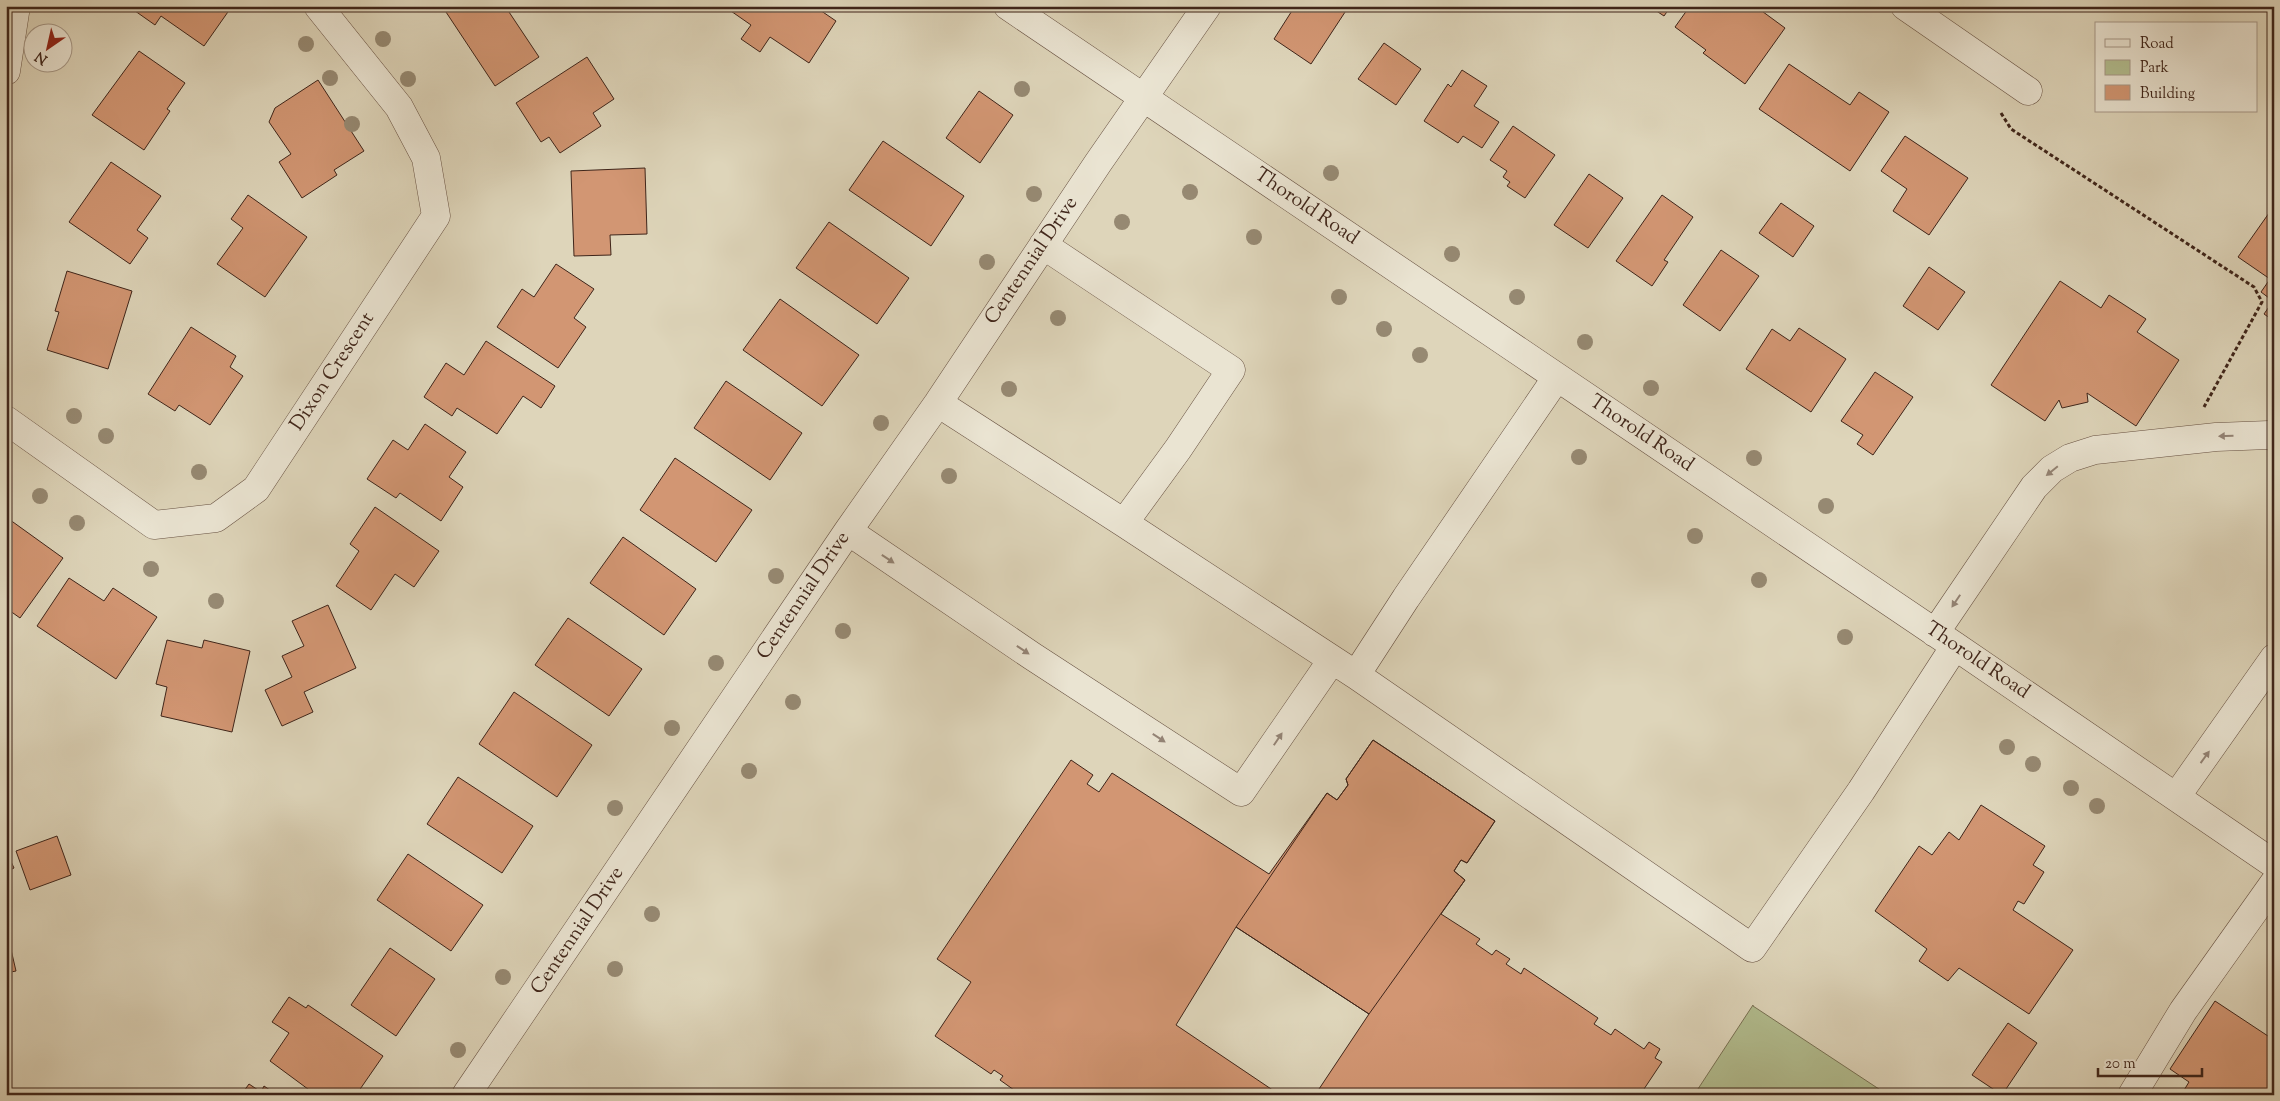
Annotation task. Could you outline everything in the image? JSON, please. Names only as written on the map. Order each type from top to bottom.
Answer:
[{"type":"street","points":[[6,71],[16,6]]},
{"type":"street","name":"Dixon Crescent","points":[[6,420],[154,525],[216,518],[256,489],[436,216],[426,158],[399,107],[318,6]]},
{"type":"street","name":"Thorold Road","points":[[1008,6],[1945,639],[2274,864]]},
{"type":"street","name":"Centennial Drive","points":[[466,1095],[1207,6]]},
{"type":"street","points":[[1905,6],[2028,91]]},
{"type":"street","points":[[1043,245],[1231,370],[1178,449],[1124,522]]},
{"type":"street","points":[[1356,676],[1411,590],[1557,377]]},
{"type":"street","points":[[938,403],[1124,522],[1356,676],[1752,948],[1861,791],[2010,520],[2034,487],[2052,469],[2070,458],[2095,450],[2185,442],[2216,437],[2269,435],[2274,437]]},
{"type":"street","points":[[848,531],[1032,656],[1241,792],[1332,660]]},
{"type":"street","points":[[2176,797],[2274,658]]},
{"type":"street","points":[[2132,1095],[2184,1011],[2274,883]]},
{"type":"path","points":[[1997,107],[2011,129],[2254,287],[2262,302],[2185,442]]},
{"type":"green space","points":[[1753,1006],[1888,1095],[1694,1095]]},
{"type":"building","points":[[128,6],[226,6],[230,9],[204,46],[161,16],[155,25]]},
{"type":"building","points":[[442,6],[505,6],[539,57],[495,86]]},
{"type":"building","points":[[729,6],[814,6],[836,21],[809,63],[770,37],[760,52],[741,39],[751,25],[728,9]]},
{"type":"building","points":[[1295,6],[1349,6],[1311,64],[1274,39]]},
{"type":"building","points":[[1649,6],[1671,6],[1664,16]]},
{"type":"building","points":[[1690,6],[1731,6],[1736,10],[1738,6],[1755,6],[1785,28],[1745,84],[1703,53],[1706,50],[1675,27]]},
{"type":"building","points":[[1384,43],[1421,69],[1396,105],[1358,79]]},
{"type":"building","points":[[139,51],[185,83],[167,109],[170,111],[144,150],[92,115]]},
{"type":"building","points":[[587,57],[614,99],[593,113],[601,126],[560,153],[549,137],[541,142],[516,103]]},
{"type":"building","points":[[1789,64],[1850,105],[1859,92],[1889,112],[1850,171],[1759,109]]},
{"type":"building","points":[[1462,70],[1487,86],[1474,106],[1499,122],[1482,148],[1463,136],[1458,143],[1424,121],[1448,84],[1451,87]]},
{"type":"building","points":[[318,80],[364,151],[334,170],[337,175],[302,198],[279,162],[291,154],[269,122],[275,108]]},
{"type":"building","points":[[979,91],[1013,115],[980,163],[946,138]]},
{"type":"building","points":[[1513,126],[1555,155],[1525,198],[1507,186],[1510,182],[1503,177],[1507,171],[1490,160]]},
{"type":"building","points":[[1905,136],[1968,178],[1929,235],[1893,211],[1907,189],[1881,171]]},
{"type":"building","points":[[883,141],[964,196],[931,246],[849,190]]},
{"type":"building","points":[[111,162],[161,196],[137,230],[148,238],[130,264],[69,222]]},
{"type":"building","points":[[645,168],[647,234],[610,235],[611,255],[574,256],[571,171]]},
{"type":"building","points":[[1589,174],[1623,198],[1588,248],[1554,225]]},
{"type":"building","points":[[248,195],[307,237],[265,297],[217,264],[243,228],[231,219]]},
{"type":"building","points":[[1662,195],[1693,217],[1664,260],[1668,262],[1652,286],[1616,261]]},
{"type":"building","points":[[1781,203],[1814,226],[1793,257],[1759,233]]},
{"type":"building","points":[[2274,206],[2274,321],[2264,314],[2273,301],[2261,292],[2270,279],[2238,257]]},
{"type":"building","points":[[829,222],[909,278],[877,324],[796,268]]},
{"type":"building","points":[[1721,250],[1759,276],[1720,331],[1683,305]]},
{"type":"building","points":[[556,264],[594,289],[574,318],[586,327],[558,368],[497,327],[522,289],[534,297]]},
{"type":"building","points":[[1929,267],[1965,292],[1938,330],[1903,306]]},
{"type":"building","points":[[67,271],[132,291],[108,369],[47,350],[59,312],[55,311]]},
{"type":"building","points":[[2060,281],[2101,308],[2109,295],[2146,319],[2137,332],[2179,360],[2136,426],[2087,393],[2088,402],[2062,408],[2059,400],[2045,421],[1991,385]]},
{"type":"building","points":[[780,299],[859,355],[822,406],[743,350]]},
{"type":"building","points":[[191,327],[236,356],[230,367],[243,376],[210,425],[179,405],[175,411],[148,394]]},
{"type":"building","points":[[1799,328],[1846,359],[1811,412],[1746,369],[1772,329],[1790,341]]},
{"type":"building","points":[[486,341],[555,386],[541,408],[523,396],[497,434],[457,408],[452,416],[424,397],[446,363],[464,375]]},
{"type":"building","points":[[1875,372],[1913,397],[1873,455],[1857,444],[1863,435],[1841,421]]},
{"type":"building","points":[[726,381],[802,433],[770,480],[694,428]]},
{"type":"building","points":[[425,424],[466,452],[449,477],[463,487],[441,521],[400,493],[396,498],[367,479],[393,440],[408,450]]},
{"type":"building","points":[[675,458],[752,510],[716,562],[640,510]]},
{"type":"building","points":[[375,507],[439,551],[414,587],[395,574],[371,610],[336,586],[359,551],[350,544]]},
{"type":"building","points":[[6,517],[63,558],[20,618],[6,608]]},
{"type":"building","points":[[623,537],[696,589],[664,635],[590,583]]},
{"type":"building","points":[[69,578],[104,601],[113,588],[157,617],[116,679],[37,626]]},
{"type":"building","points":[[328,605],[356,668],[304,692],[313,712],[282,726],[265,690],[292,677],[282,656],[304,646],[292,621]]},
{"type":"building","points":[[568,618],[642,669],[609,716],[535,665]]},
{"type":"building","points":[[167,640],[202,648],[204,640],[250,651],[232,732],[161,716],[167,687],[156,684]]},
{"type":"building","points":[[514,692],[592,745],[557,797],[479,744]]},
{"type":"building","points":[[1373,740],[1495,821],[1467,863],[1461,860],[1454,871],[1465,880],[1441,914],[1480,939],[1476,944],[1492,955],[1496,950],[1510,959],[1506,964],[1521,974],[1524,968],[1598,1018],[1594,1024],[1611,1035],[1615,1029],[1644,1049],[1649,1042],[1660,1049],[1655,1058],[1662,1062],[1640,1095],[1315,1095],[1369,1014],[1236,927],[1176,1025],[1280,1095],[1021,1095],[1000,1080],[1003,1076],[994,1070],[991,1074],[935,1036],[971,982],[937,959],[1071,760],[1093,775],[1087,784],[1099,792],[1112,773],[1269,874],[1327,793],[1337,800],[1348,785],[1346,779]]},
{"type":"building","points":[[1373,740],[1495,821],[1467,863],[1461,860],[1454,871],[1465,880],[1369,1014],[1236,927],[1327,793],[1337,800],[1348,785],[1346,779]]},
{"type":"building","points":[[458,777],[533,826],[502,873],[427,824]]},
{"type":"building","points":[[1981,805],[2045,846],[2033,865],[2044,872],[2024,904],[2018,901],[2013,910],[2073,950],[2029,1014],[1959,968],[1948,981],[1919,961],[1927,949],[1875,911],[1919,846],[1932,855],[1949,832],[1959,840]]},
{"type":"building","points":[[57,836],[71,875],[30,890],[16,851]]},
{"type":"building","points":[[6,851],[14,868],[6,872]]},
{"type":"building","points":[[408,854],[483,905],[451,951],[377,900]]},
{"type":"building","points":[[6,928],[16,971],[6,973]]},
{"type":"building","points":[[390,948],[435,979],[396,1036],[351,1005]]},
{"type":"building","points":[[289,997],[306,1008],[308,1005],[383,1056],[356,1095],[316,1095],[270,1061],[289,1033],[272,1022]]},
{"type":"building","points":[[2215,1001],[2274,1040],[2274,1095],[2181,1095],[2189,1082],[2170,1069]]},
{"type":"building","points":[[2008,1023],[2037,1043],[2002,1095],[1972,1075]]},
{"type":"building","points":[[249,1084],[261,1092],[264,1086],[277,1095],[241,1095]]}]
